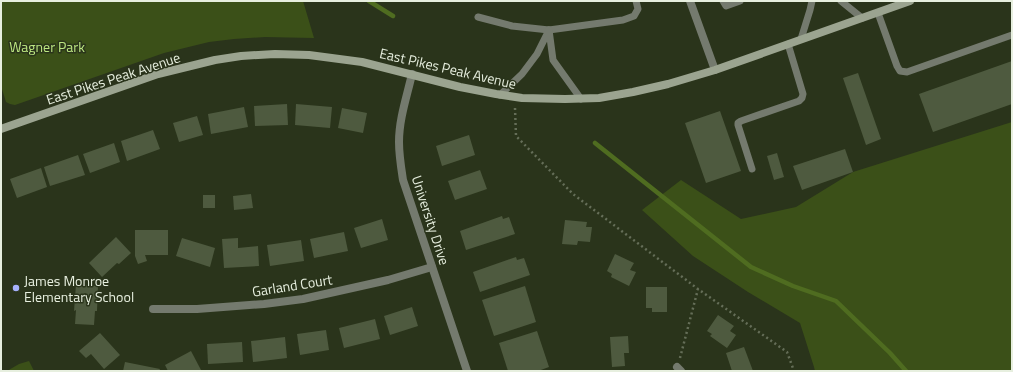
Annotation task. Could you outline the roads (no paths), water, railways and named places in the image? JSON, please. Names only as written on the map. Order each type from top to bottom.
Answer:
[{"type":"main road","name":"East Pikes Peak Avenue","points":[[2,127],[158,74],[215,60],[242,56],[275,54],[309,55],[362,62],[460,87],[500,95],[565,99],[599,98],[668,84],[715,70],[910,1]]},
{"type":"street","points":[[690,1],[715,70]]},
{"type":"street","name":"University Drive","points":[[412,74],[402,118],[399,140],[399,159],[403,180],[467,371]]},
{"type":"street","name":"Garland Court","points":[[153,309],[197,309],[264,304],[303,299],[388,280],[432,267]]},
{"type":"lane","points":[[478,17],[512,26],[549,30],[623,20],[634,16],[638,9],[636,1]]},
{"type":"lane","points":[[723,1],[726,6],[740,1]]},
{"type":"lane","points":[[801,39],[812,1]]},
{"type":"lane","points":[[841,1],[862,18]]},
{"type":"lane","points":[[878,12],[900,71],[907,72],[1012,35]]},
{"type":"lane","points":[[500,95],[522,74],[537,54],[549,30]]},
{"type":"lane","points":[[549,30],[553,60],[581,98]]},
{"type":"lane","points":[[752,169],[738,123],[799,101],[802,98],[803,94],[788,44]]},
{"type":"waterway","points":[[369,1],[393,16]]},
{"type":"waterway","points":[[595,143],[751,267],[793,286],[836,301],[890,353],[906,371]]},
{"type":"place","name":"James Monroe Elementary School","points":[[16,288]]},
{"type":"park label","name":"Wagner Park","points":[[47,46]]}]
